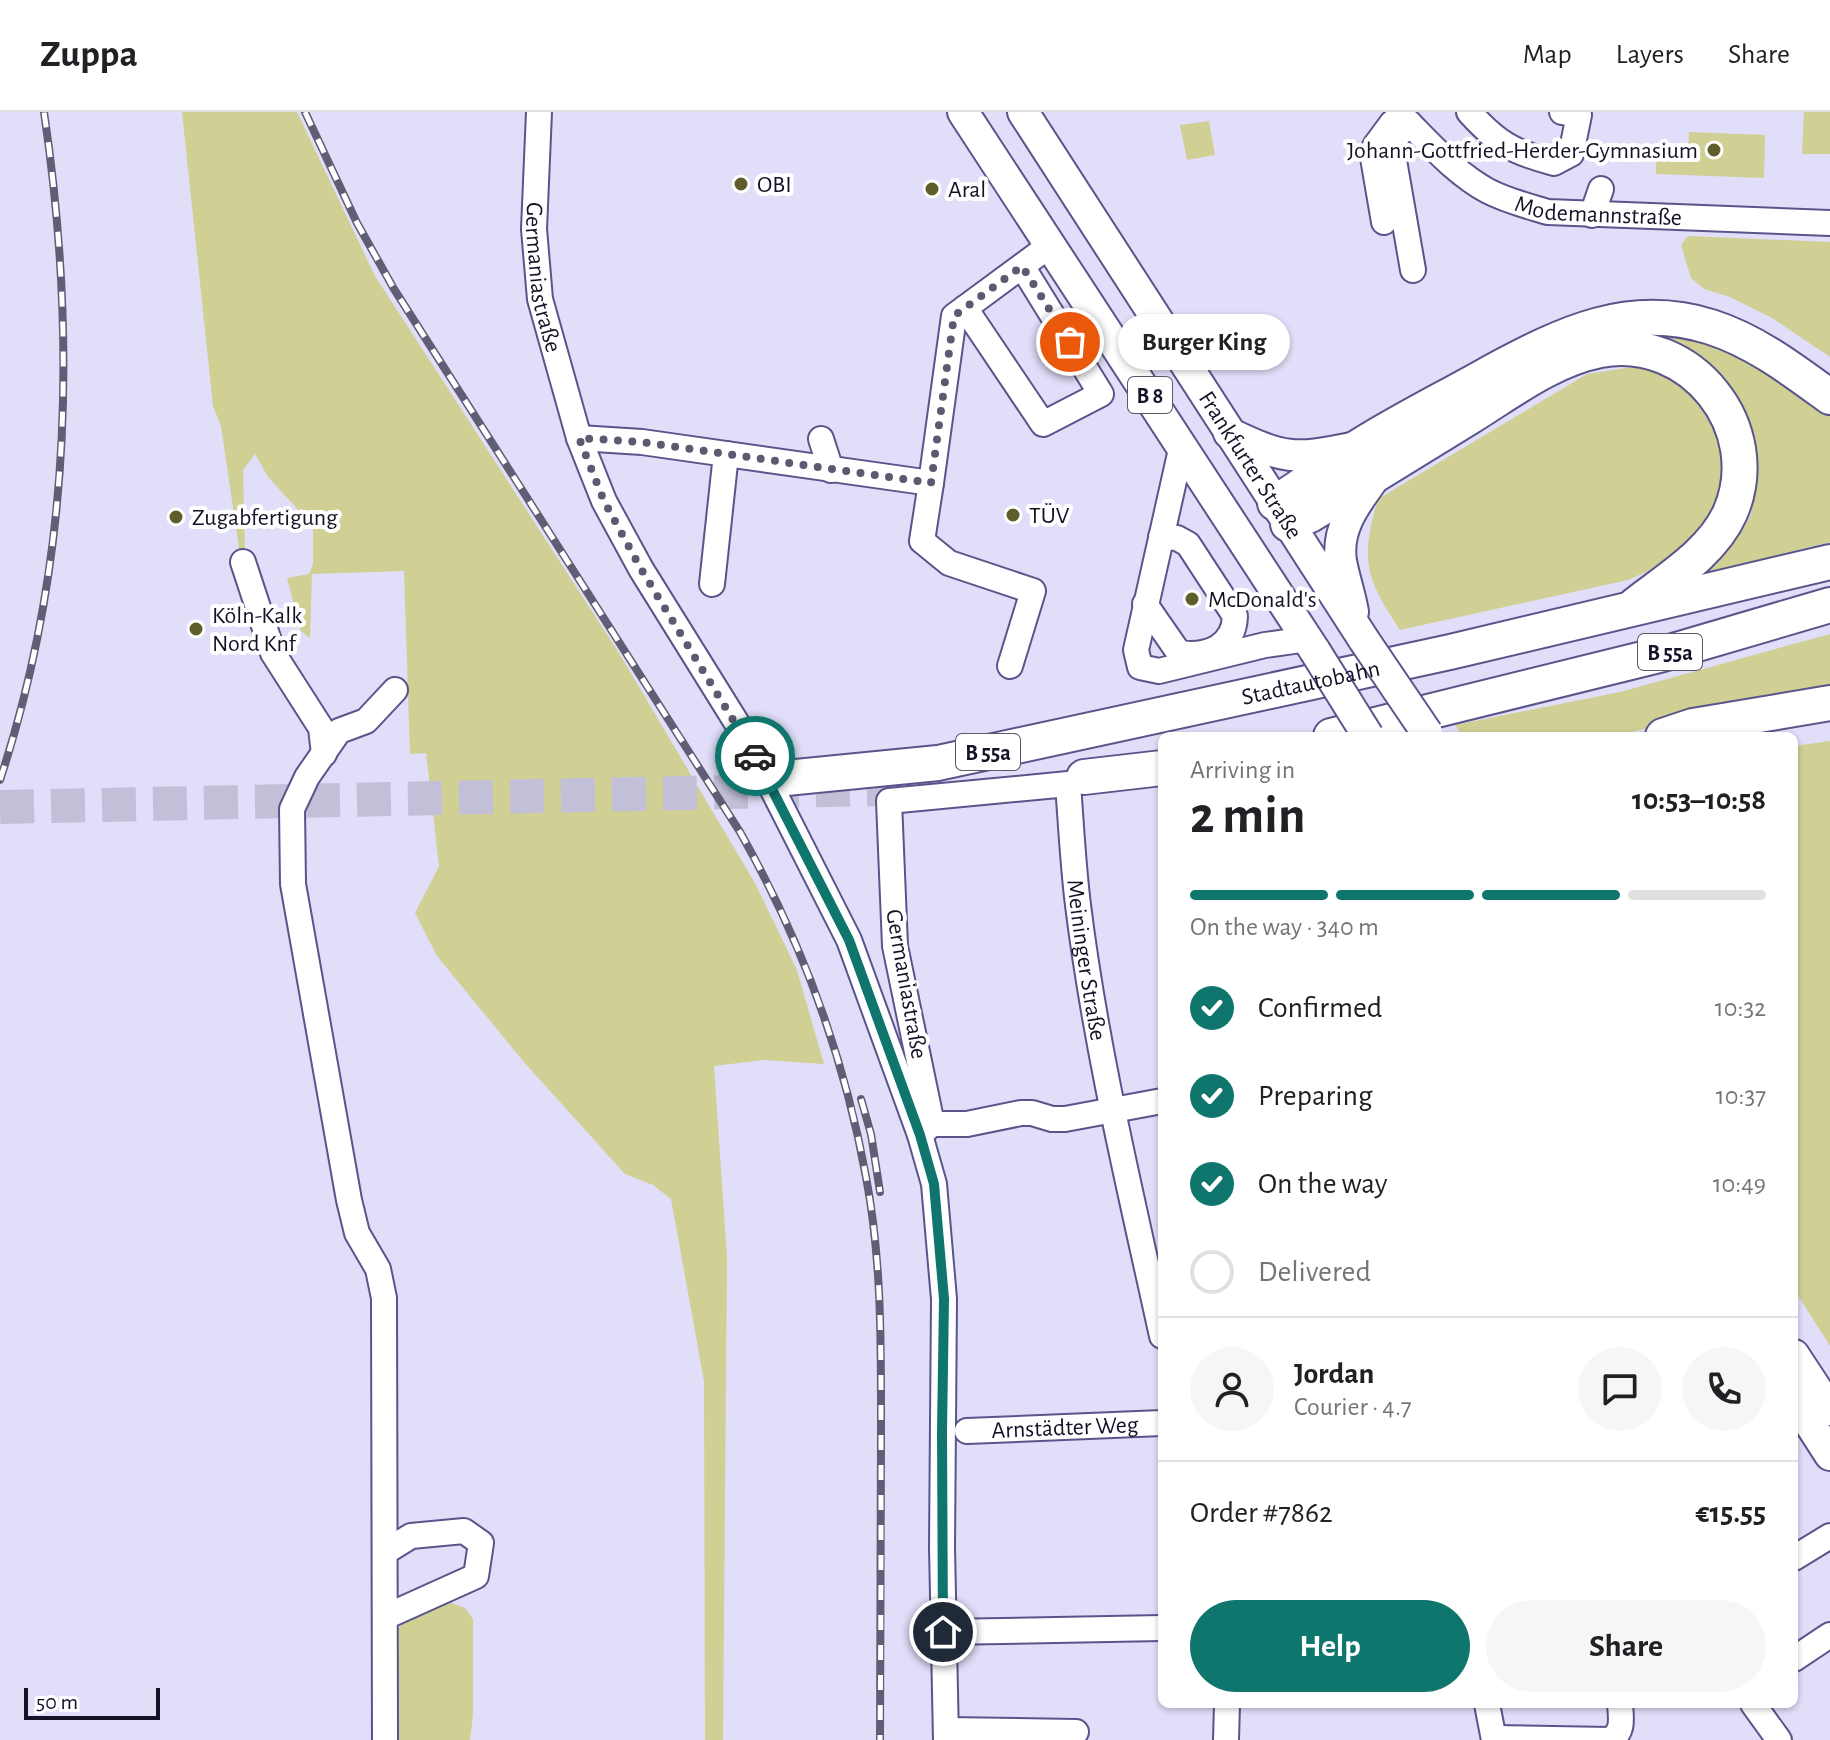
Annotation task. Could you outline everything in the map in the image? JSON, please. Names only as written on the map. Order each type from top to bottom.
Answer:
[{"type":"highway","points":[[1274,517],[1303,519],[1445,396],[1545,343],[1592,326],[1626,320],[1678,320],[1710,327],[1774,358],[1830,397]]},
{"type":"highway","points":[[1368,460],[1569,360],[1601,350],[1618,348],[1655,353],[1679,363],[1707,384],[1730,420],[1739,459],[1737,490],[1729,516],[1710,542],[1627,612]]},
{"type":"highway","name":"Stadtautobahn","points":[[786,778],[938,763],[1627,612],[1830,562]]},
{"type":"highway","name":"B 55a","points":[[1347,732],[1663,654],[1830,605]]},
{"type":"highway","points":[[1675,732],[1733,718],[1830,703]]},
{"type":"highway","points":[[1779,732],[1830,722]]},
{"type":"highway","points":[[1084,777],[1158,768]]},
{"type":"main road","name":"Frankfurter Straße","points":[[963,112],[1222,505],[1366,732]]},
{"type":"main road","name":"Frankfurter Straße","points":[[1023,112],[1229,433],[1274,517],[1320,575],[1427,732]]},
{"type":"main road","points":[[1229,433],[1270,452],[1288,456],[1368,460],[1342,537],[1341,561],[1360,635]]},
{"type":"main road","points":[[1222,505],[1274,517],[1259,564]]},
{"type":"main road","points":[[1281,598],[1283,579],[1291,570],[1320,575]]},
{"type":"main road","points":[[1798,1361],[1830,1410]]},
{"type":"main road","points":[[1798,1405],[1830,1455]]},
{"type":"street","name":"Germaniastraße","points":[[539,112],[534,229],[540,299],[579,438],[604,501],[641,569],[748,741],[849,940],[926,1130]]},
{"type":"street","points":[[1469,112],[1489,134],[1518,153],[1554,163],[1571,154],[1579,115],[1562,112]]},
{"type":"street","points":[[1384,222],[1375,177],[1375,146],[1402,116]]},
{"type":"street","points":[[1402,116],[1391,143],[1413,270]]},
{"type":"street","name":"Modemannstraße","points":[[1402,116],[1454,167],[1487,190],[1548,212],[1830,223]]},
{"type":"street","points":[[1592,215],[1601,189]]},
{"type":"street","points":[[1010,666],[1033,591],[949,563],[922,541],[954,316],[1049,246]]},
{"type":"street","points":[[965,308],[1043,424],[1101,394],[1022,266]]},
{"type":"street","points":[[579,438],[642,442],[931,483]]},
{"type":"street","points":[[821,439],[831,470]]},
{"type":"street","points":[[1182,445],[1136,650],[1140,667],[1159,671],[1265,645],[1312,645]]},
{"type":"street","points":[[712,584],[726,454]]},
{"type":"street","points":[[1145,604],[1179,653],[1190,654],[1222,646],[1235,630],[1235,616],[1188,544],[1177,538],[1161,537]]},
{"type":"street","points":[[243,562],[273,653],[321,728],[324,754]]},
{"type":"street","points":[[385,1740],[384,1298],[378,1269],[357,1233],[349,1200],[293,884],[292,809],[307,777],[339,731],[366,721],[395,690]]},
{"type":"street","name":"Meininger Straße","points":[[891,827],[889,801],[1068,784],[1078,905],[1114,1110],[1158,1317]]},
{"type":"street","name":"Germaniastraße","points":[[891,827],[895,946],[934,1184],[944,1299],[942,1432],[946,1735]]},
{"type":"street","points":[[926,1130],[1021,1113],[1065,1119],[1158,1102]]},
{"type":"street","name":"Arnstädter Weg","points":[[967,1431],[1158,1423]]},
{"type":"street","points":[[385,1552],[411,1536],[464,1531],[481,1543],[476,1576],[385,1617]]},
{"type":"street","points":[[1798,1556],[1830,1536]]},
{"type":"street","points":[[943,1632],[1158,1628]]},
{"type":"street","points":[[1798,1656],[1830,1635]]},
{"type":"street","points":[[1226,1740],[1227,1708]]},
{"type":"street","points":[[1488,1708],[1494,1739],[1610,1740],[1617,1736],[1621,1716]]},
{"type":"street","points":[[1756,1708],[1779,1740]]},
{"type":"street","points":[[946,1735],[1076,1732]]},
{"type":"green space","points":[[182,112],[297,112],[375,276],[619,653],[756,885],[797,970],[824,1064],[764,1060],[714,1066],[727,1257],[723,1740],[705,1740],[704,1381],[671,1199],[653,1185],[625,1174],[523,1061],[437,956],[415,913],[439,866],[426,753],[410,754],[404,571],[312,574],[310,638],[301,631],[287,578],[309,574],[313,564],[313,526],[268,477],[255,454],[243,470],[245,551],[240,555],[221,426],[213,406]]},
{"type":"green space","points":[[1804,112],[1830,112],[1830,154],[1802,154]]},
{"type":"green space","points":[[1209,121],[1215,155],[1187,160],[1180,125]]},
{"type":"green space","points":[[1689,132],[1765,135],[1764,178],[1656,174],[1656,156],[1688,157]]},
{"type":"green space","points":[[1688,236],[1830,242],[1830,357],[1772,318],[1730,297],[1704,289],[1691,278],[1681,245]]},
{"type":"green space","points":[[1626,331],[1711,337],[1830,410],[1830,542],[1703,574],[1737,539],[1751,515],[1756,478],[1752,433],[1736,401]]},
{"type":"green space","points":[[1652,364],[1703,397],[1729,463],[1710,519],[1667,563],[1628,580],[1400,630],[1379,596],[1369,568],[1369,537],[1378,499],[1587,374]]},
{"type":"green space","points":[[1830,634],[1830,692],[1728,708],[1632,732],[1459,732],[1455,725],[1620,692]]},
{"type":"green space","points":[[1830,741],[1830,1346],[1798,1295],[1798,745]]},
{"type":"green space","points":[[452,1603],[465,1608],[473,1619],[470,1740],[390,1740],[395,1633],[406,1618],[436,1604]]},
{"type":"tunnel","points":[[0,807],[927,788]]},
{"type":"railway","points":[[0,780],[24,698],[41,616],[54,533],[61,449],[61,280],[44,112]]},
{"type":"railway","points":[[305,112],[357,223],[394,289],[740,832],[782,914],[818,999],[857,1132],[871,1209],[878,1272],[881,1367],[880,1740]]},
{"type":"railway","points":[[861,1099],[871,1134],[880,1192]]},
{"type":"way so far","points":[[755,756],[641,569],[604,501],[579,438],[642,442],[931,483],[954,316],[1022,266],[1070,342]]},
{"type":"place","name":"Johann-Gottfried-Herder-Gymnasium","points":[[1714,150]]},
{"type":"place","name":"OBI","points":[[741,184]]},
{"type":"place","name":"Aral","points":[[932,189]]},
{"type":"place","name":"Burger King","points":[[1070,342]]},
{"type":"place","name":"TÜV","points":[[1013,515]]},
{"type":"place","name":"Zugabfertigung","points":[[176,517]]},
{"type":"place","name":"McDonald's","points":[[1192,599]]},
{"type":"place","name":"Köln-Kalk Nord Knf","points":[[196,629]]},
{"type":"route","points":[[755,756],[849,940],[920,1135],[934,1184],[944,1299],[943,1632]]}]
